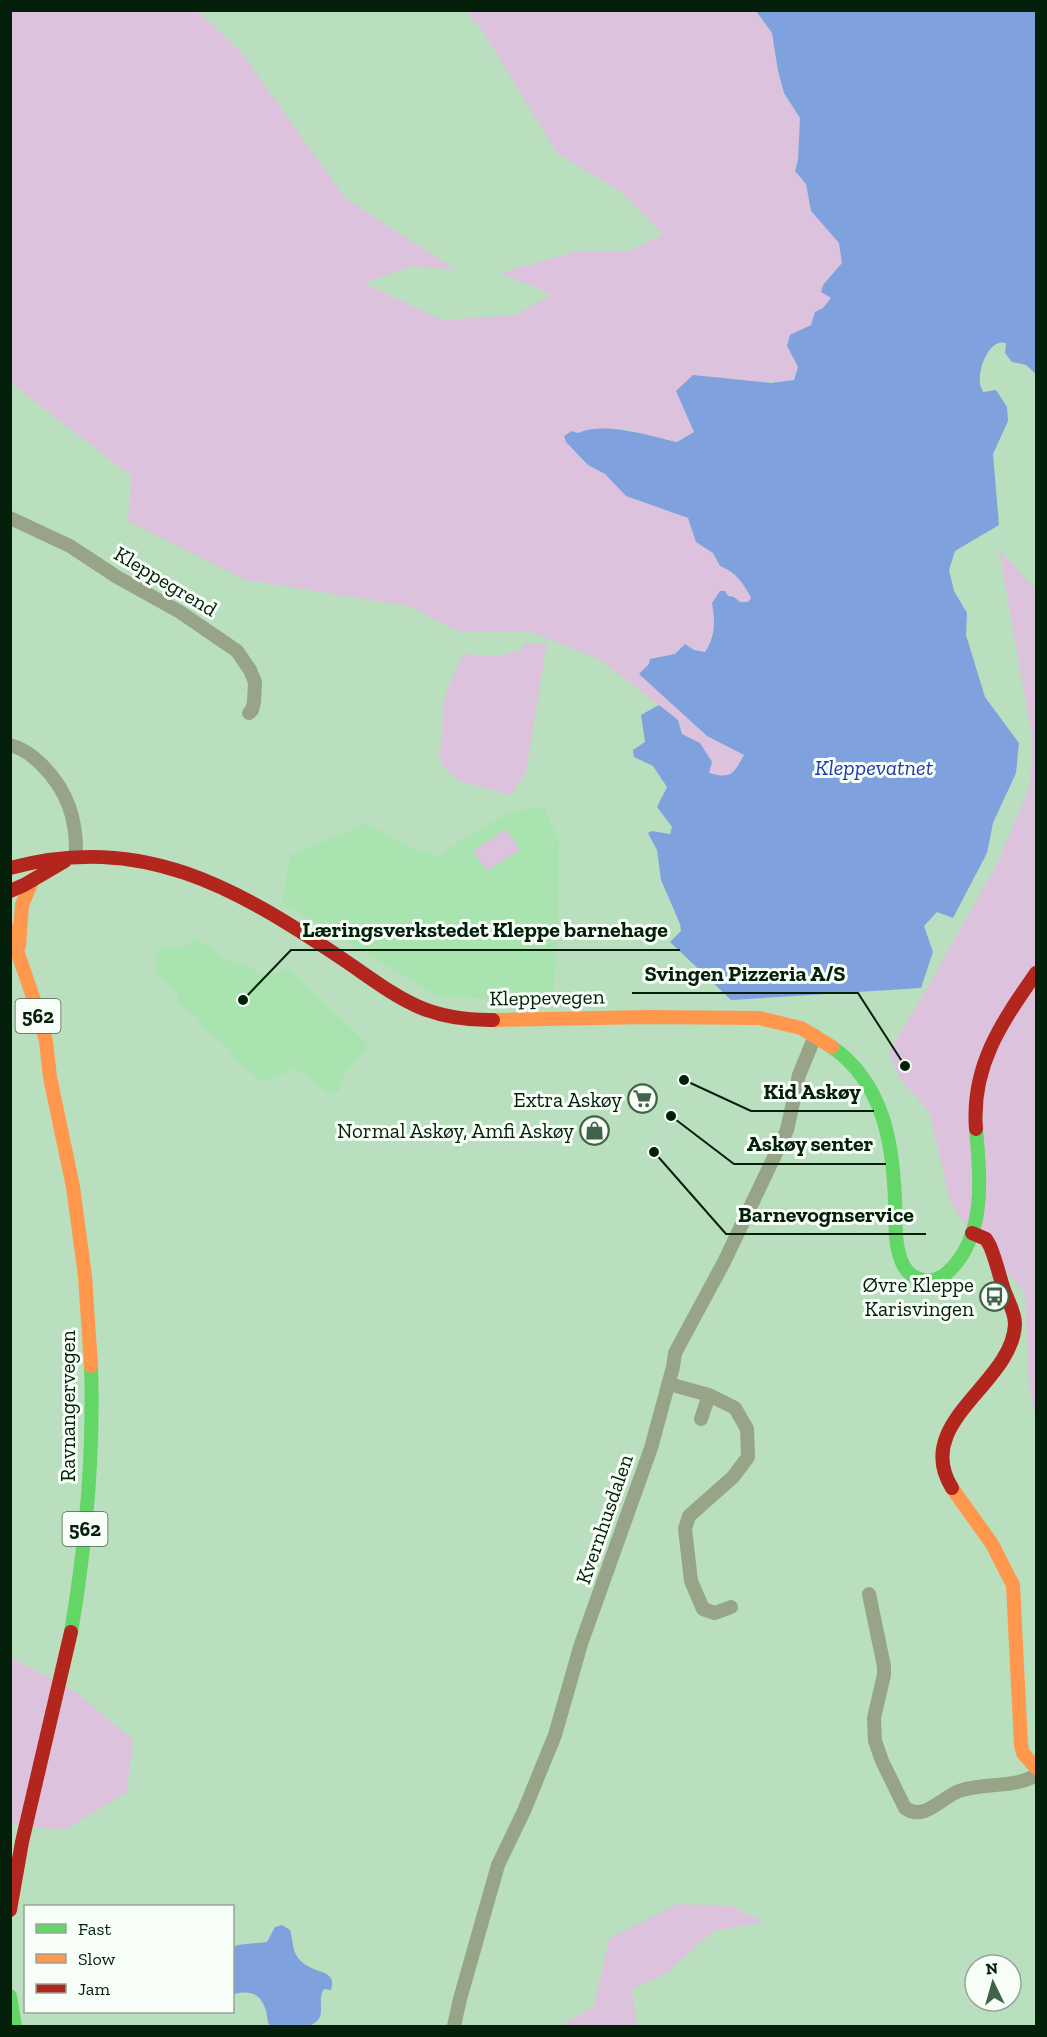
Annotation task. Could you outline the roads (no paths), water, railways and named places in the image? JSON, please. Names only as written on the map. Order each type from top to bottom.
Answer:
[{"type":"main road","name":"Kleppevegen","points":[[10,891],[49,868],[76,856]]},
{"type":"main road","name":"Kleppevegen","points":[[10,868],[47,858],[76,856],[120,859],[194,875],[219,885],[280,918],[391,991],[423,1009],[444,1017],[501,1020],[646,1017],[744,1018],[791,1025],[815,1036],[841,1053],[866,1078],[875,1093],[893,1158],[897,1248],[900,1262],[906,1271],[917,1279],[928,1281],[937,1279],[955,1264],[962,1255],[972,1233],[977,1215],[980,1184],[980,1163],[974,1124],[975,1096],[979,1076],[996,1038],[1036,973]]},
{"type":"main road","points":[[15,959],[22,901],[32,880]]},
{"type":"main road","name":"Ravnangervegen","points":[[10,930],[15,959],[42,1064],[50,1077],[70,1166],[80,1226],[89,1331],[90,1444],[84,1542],[70,1638],[19,1854],[10,1910]]},
{"type":"main road","points":[[972,1233],[986,1239],[990,1246],[1014,1315],[1014,1334],[1004,1357],[959,1412],[944,1446],[943,1460],[946,1480],[993,1546],[1013,1585],[1021,1745],[1023,1753],[1036,1768]]},
{"type":"main road","points":[[10,1996],[15,2026]]},
{"type":"street","name":"Kleppegrend","points":[[10,518],[70,546],[117,577],[180,612],[237,651],[255,682],[254,702],[249,713]]},
{"type":"street","points":[[10,745],[28,753],[56,779],[70,807],[76,856]]},
{"type":"street","name":"Kvernhusdalen","points":[[454,2026],[498,1865],[524,1811],[555,1735],[581,1644],[651,1448],[675,1353],[724,1262],[787,1130],[799,1075],[815,1036]]},
{"type":"street","points":[[669,1384],[709,1395],[735,1408],[747,1429],[748,1457],[733,1477],[689,1516],[685,1529],[691,1581],[703,1609],[715,1613],[731,1607]]},
{"type":"street","points":[[701,1419],[709,1395]]},
{"type":"street","points":[[869,1594],[884,1666],[874,1718],[875,1741],[905,1808],[909,1811],[921,1812],[960,1791],[980,1786],[1014,1784],[1036,1775]]},
{"type":"water","name":"Kleppevatnet","points":[[756,11],[1036,11],[1036,374],[1026,365],[1012,362],[1005,353],[1006,343],[994,345],[986,356],[981,370],[981,388],[983,392],[996,390],[1007,407],[1008,421],[993,454],[999,525],[955,551],[949,570],[954,591],[967,613],[966,635],[985,697],[1019,743],[1016,773],[993,823],[987,853],[953,918],[937,912],[924,926],[933,952],[921,988],[731,1000],[670,942],[681,931],[680,924],[661,880],[657,850],[648,833],[652,831],[670,834],[672,827],[657,807],[667,787],[653,766],[634,757],[633,750],[645,742],[641,715],[659,705],[678,720],[682,734],[700,743],[712,762],[709,773],[722,776],[731,774],[744,755],[707,736],[639,674],[649,664],[650,659],[675,654],[685,644],[694,650],[705,652],[714,628],[712,603],[720,591],[725,591],[728,596],[740,602],[748,602],[751,598],[739,579],[720,566],[713,553],[696,542],[688,518],[626,496],[605,474],[588,465],[566,442],[564,436],[572,431],[578,433],[601,428],[641,433],[677,442],[694,432],[676,391],[693,375],[771,383],[794,380],[798,367],[787,346],[790,335],[811,325],[815,312],[823,308],[831,298],[821,292],[823,285],[842,263],[839,243],[811,211],[806,184],[795,171],[798,160],[800,118],[784,93],[772,33]]},
{"type":"water","points":[[282,1925],[290,1930],[298,1958],[304,1964],[331,1978],[331,1990],[324,1989],[322,1993],[320,2016],[310,2026],[270,2026],[266,2010],[256,1995],[234,1994],[234,1947],[267,1942],[275,1927]]},
{"type":"place","name":"Læringsverkstedet Kleppe barnehage","points":[[243,1000]]},
{"type":"place","name":"Svingen Pizzeria A/S","points":[[905,1066]]},
{"type":"place","name":"Kid Askøy","points":[[684,1080]]},
{"type":"place","name":"Extra Askøy","points":[[643,1099]]},
{"type":"place","name":"Askøy senter","points":[[671,1116]]},
{"type":"place","name":"Normal Askøy, Amfi Askøy","points":[[595,1130]]},
{"type":"place","name":"Barnevognservice","points":[[654,1152]]},
{"type":"place","name":"Øvre Kleppe Karisvingen","points":[[995,1296]]}]
